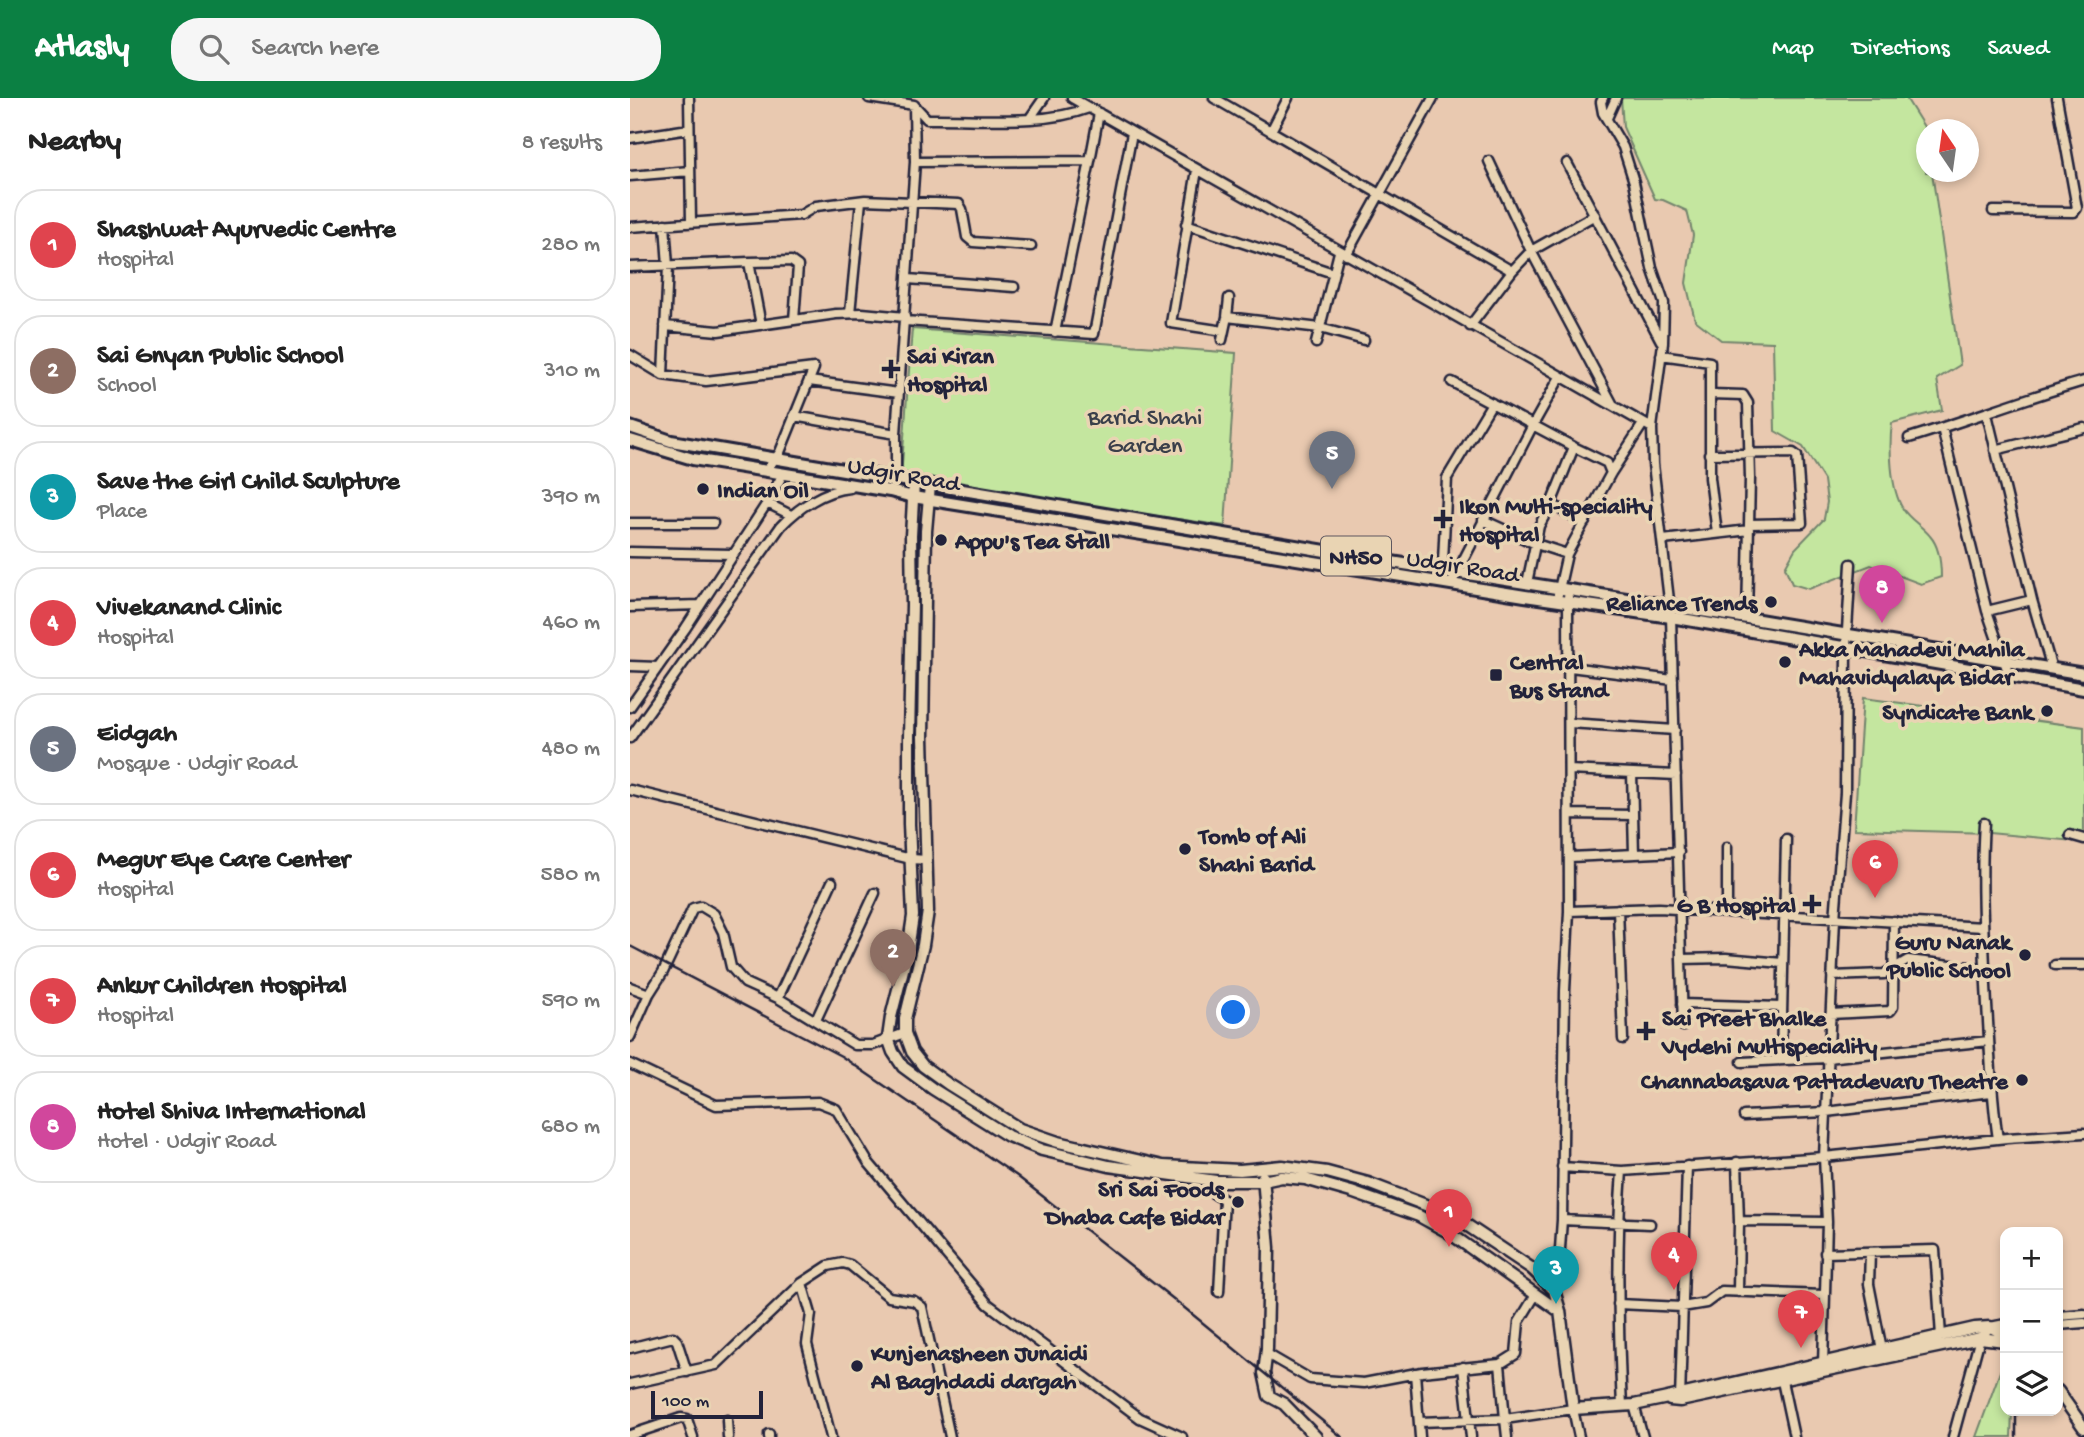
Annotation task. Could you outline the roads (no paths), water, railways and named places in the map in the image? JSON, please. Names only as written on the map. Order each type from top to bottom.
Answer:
[{"type":"highway","name":"Udgir Road","points":[[630,427],[671,440],[930,485],[1563,589],[1846,647],[2084,689]]},
{"type":"highway","name":"Udgir Road","points":[[630,440],[693,459],[1446,583],[1569,602],[1747,618],[2084,674]]},
{"type":"main road","points":[[915,482],[909,736],[914,916],[888,1038],[903,1067],[1008,1136],[1042,1150],[1109,1166],[1208,1180],[1263,1181],[1282,1177],[1305,1179],[1419,1216],[1448,1232],[1560,1311]]},
{"type":"main road","points":[[930,485],[923,737],[928,911],[923,945],[905,1019],[905,1033],[912,1052],[923,1066],[1020,1129],[1058,1142],[1163,1166],[1240,1170],[1282,1166],[1327,1172],[1368,1183],[1436,1209],[1465,1224],[1531,1268],[1554,1290],[1560,1311],[1573,1409],[1634,1405],[1782,1381],[1882,1350],[1975,1328],[1990,1327],[2000,1333]]},
{"type":"main road","points":[[1263,1168],[1269,1248],[1267,1354],[1264,1373],[1269,1396],[1284,1404],[1316,1437]]},
{"type":"main road","points":[[1680,1397],[2000,1334]]},
{"type":"main road","points":[[2063,1398],[2084,1428]]},
{"type":"street","points":[[689,98],[691,222]]},
{"type":"street","points":[[869,98],[915,105],[927,119],[1030,118],[1073,114],[1089,108]]},
{"type":"street","points":[[1030,118],[1044,98]]},
{"type":"street","points":[[1214,98],[1512,271]]},
{"type":"street","points":[[1271,131],[1288,98]]},
{"type":"street","points":[[1316,344],[1334,274],[1343,254],[1433,98]]},
{"type":"street","points":[[1603,98],[1601,102],[1623,147],[1634,182],[1652,268],[1664,303],[1663,343],[1652,428],[1653,464],[1671,611],[1683,1026]]},
{"type":"street","points":[[1607,118],[1616,98]]},
{"type":"street","points":[[1993,211],[2074,212],[2077,208],[2057,98]]},
{"type":"street","points":[[1076,99],[1343,254],[1652,428]]},
{"type":"street","points":[[896,479],[896,434],[915,162],[915,105]]},
{"type":"street","points":[[1055,332],[1099,113]]},
{"type":"street","points":[[630,138],[690,129]]},
{"type":"street","points":[[665,326],[718,331],[850,313],[1094,334],[1132,133]]},
{"type":"street","points":[[915,162],[1090,161]]},
{"type":"street","points":[[1489,161],[1531,251],[1614,407]]},
{"type":"street","points":[[1567,163],[1663,343]]},
{"type":"street","points":[[1198,170],[1186,225],[1171,323],[1223,336],[1228,298]]},
{"type":"street","points":[[630,176],[690,171]]},
{"type":"street","points":[[850,313],[861,201]]},
{"type":"street","points":[[630,227],[801,215],[816,206],[861,201],[913,201],[959,204],[967,237],[973,242],[1031,246]]},
{"type":"street","points":[[1470,326],[1512,271],[1531,251],[1595,215]]},
{"type":"street","points":[[663,375],[668,267],[665,224]]},
{"type":"street","points":[[1186,225],[1334,274]]},
{"type":"street","points":[[630,267],[790,261],[797,266],[794,320]]},
{"type":"street","points":[[749,262],[761,325]]},
{"type":"street","points":[[908,279],[1014,287]]},
{"type":"street","points":[[1227,317],[1320,328],[1364,340]]},
{"type":"street","points":[[630,355],[663,375],[706,381],[814,368],[776,457],[766,471]]},
{"type":"street","points":[[1661,355],[1710,362],[1709,454],[1717,533]]},
{"type":"street","points":[[1446,583],[1456,572],[1560,377]]},
{"type":"street","points":[[809,382],[899,393]]},
{"type":"street","points":[[1452,382],[1607,463],[1611,473]]},
{"type":"street","points":[[1909,438],[1987,414],[2025,397],[2084,382]]},
{"type":"street","points":[[1711,394],[1743,395],[1747,399],[1750,454],[1747,618]]},
{"type":"street","points":[[1446,583],[1442,570],[1447,478],[1492,403]]},
{"type":"street","points":[[1987,414],[2032,600],[2052,669]]},
{"type":"street","points":[[794,416],[896,434]]},
{"type":"street","points":[[1556,600],[1563,589],[1567,554],[1611,473],[1643,424]]},
{"type":"street","points":[[1942,428],[1987,611],[2009,675]]},
{"type":"street","points":[[1995,450],[2084,428]]},
{"type":"street","points":[[1527,583],[1539,526],[1574,447]]},
{"type":"street","points":[[1663,540],[1749,527],[1802,523],[1797,456],[1793,453],[1709,454]]},
{"type":"street","points":[[630,707],[767,503],[783,474]]},
{"type":"street","points":[[630,738],[711,621],[791,515],[802,506],[841,489],[860,487]]},
{"type":"street","points":[[767,503],[791,515]]},
{"type":"street","points":[[1551,504],[1585,522]]},
{"type":"street","points":[[1483,520],[1536,544],[1567,554]]},
{"type":"street","points":[[630,523],[713,523]]},
{"type":"street","points":[[630,552],[732,554]]},
{"type":"street","points":[[1823,1368],[1827,1222],[1824,1157],[1835,919],[1845,793],[1846,647],[1851,564]]},
{"type":"street","points":[[1554,1290],[1562,1220],[1570,857],[1569,602],[1563,589]]},
{"type":"street","points":[[1987,611],[2032,600]]},
{"type":"street","points":[[630,607],[699,606]]},
{"type":"street","points":[[630,666],[658,667]]},
{"type":"street","points":[[1570,667],[1673,680]]},
{"type":"street","points":[[1569,723],[1675,730]]},
{"type":"street","points":[[1569,771],[1676,775]]},
{"type":"street","points":[[1632,773],[1634,854]]},
{"type":"street","points":[[630,790],[911,859],[927,860]]},
{"type":"street","points":[[1570,814],[1632,815]]},
{"type":"street","points":[[1984,823],[1981,866],[1990,1092],[1998,1139]]},
{"type":"street","points":[[2070,835],[2084,839]]},
{"type":"street","points":[[1781,1060],[1780,1007],[1786,839]]},
{"type":"street","points":[[1727,847],[1727,911]]},
{"type":"street","points":[[1570,857],[1679,852]]},
{"type":"street","points":[[779,998],[832,882]]},
{"type":"street","points":[[816,1020],[875,893]]},
{"type":"street","points":[[631,1032],[663,972],[685,922],[693,908],[702,906],[714,914],[723,932],[731,967],[745,983],[779,998],[855,1045],[873,1045],[905,1033]]},
{"type":"street","points":[[1618,909],[1623,1039]]},
{"type":"street","points":[[1569,911],[1680,909],[1983,927]]},
{"type":"street","points":[[1830,1014],[1890,1011],[1893,1007],[1894,921]]},
{"type":"street","points":[[1681,959],[1726,958],[1782,963]]},
{"type":"street","points":[[1832,976],[1884,974],[1908,960],[1985,969]]},
{"type":"street","points":[[2055,965],[2084,965]]},
{"type":"street","points":[[630,987],[649,994]]},
{"type":"street","points":[[1682,1004],[1780,1007]]},
{"type":"street","points":[[1742,1062],[1828,1058],[1989,1041]]},
{"type":"street","points":[[630,1065],[716,1105],[817,1102],[836,1110],[868,1162],[988,1304],[1140,1418],[1182,1437]]},
{"type":"street","points":[[1744,1116],[1826,1112],[1990,1092]]},
{"type":"street","points":[[1562,1167],[1622,1171],[1824,1157],[2084,1133]]},
{"type":"street","points":[[1737,1162],[1738,1292]]},
{"type":"street","points":[[1680,1397],[1687,1166]]},
{"type":"street","points":[[1622,1171],[1618,1223],[1622,1406]]},
{"type":"street","points":[[1208,1180],[1210,1191],[1222,1198],[1224,1204],[1219,1292]]},
{"type":"street","points":[[1562,1220],[1650,1224]]},
{"type":"street","points":[[1739,1221],[1827,1222]]},
{"type":"street","points":[[1825,1253],[1935,1250],[1941,1336]]},
{"type":"street","points":[[1870,1252],[1869,1284],[1882,1350]]},
{"type":"street","points":[[630,1384],[710,1367],[721,1361],[802,1283],[828,1266],[843,1263],[850,1265],[889,1297],[918,1302],[928,1330],[950,1437]]},
{"type":"street","points":[[802,1283],[811,1314],[807,1344],[831,1437]]},
{"type":"street","points":[[1618,1304],[1682,1307],[1706,1303],[1722,1291],[1823,1295]]},
{"type":"street","points":[[1267,1354],[1310,1379],[1364,1383],[1415,1373],[1500,1364],[1516,1354],[1519,1322],[1536,1294]]},
{"type":"street","points":[[2063,1316],[2084,1314]]},
{"type":"street","points":[[2063,1325],[2084,1323]]},
{"type":"street","points":[[1953,1437],[1980,1338],[1990,1327]]},
{"type":"street","points":[[630,1348],[673,1338],[677,1341],[687,1371]]},
{"type":"street","points":[[1500,1364],[1507,1437]]},
{"type":"street","points":[[1463,1367],[1471,1437]]},
{"type":"street","points":[[1415,1373],[1420,1437]]},
{"type":"street","points":[[1782,1381],[1794,1437]]},
{"type":"street","points":[[1634,1405],[1643,1437]]},
{"type":"street","points":[[1419,1422],[1505,1419],[1573,1409],[1579,1437]]},
{"type":"street","points":[[631,1436],[681,1418],[687,1419],[693,1437]]},
{"type":"street","points":[[727,1420],[728,1437]]},
{"type":"railway","points":[[630,946],[841,1056],[1017,1176],[1181,1305],[1342,1437]]},
{"type":"railway","points":[[2016,1416],[2016,1437]]},
{"type":"place","name":"Sai Kiran Hospital","points":[[891,369]]},
{"type":"place","name":"Indian Oil","points":[[703,489]]},
{"type":"place","name":"Eidgah","points":[[1332,489]]},
{"type":"place","name":"Ikon Multi-speciality Hospital","points":[[1443,519]]},
{"type":"place","name":"Appu's Tea Stall","points":[[941,540]]},
{"type":"place","name":"Reliance Trends","points":[[1771,602]]},
{"type":"place","name":"Hotel Shiva International","points":[[1882,623]]},
{"type":"place","name":"Akka Mahadevi Mahila Mahavidyalaya Bidar","points":[[1785,662]]},
{"type":"place","name":"Central Bus Stand","points":[[1496,675]]},
{"type":"place","name":"Syndicate Bank","points":[[2047,711]]},
{"type":"place","name":"Tomb of Ali Shahi Barid","points":[[1185,849]]},
{"type":"place","name":"Megur Eye Care Center","points":[[1875,898]]},
{"type":"place","name":"G B Hospital","points":[[1812,904]]},
{"type":"place","name":"Guru Nanak Public School","points":[[2025,955]]},
{"type":"place","name":"Sai Gnyan Public School","points":[[893,987]]},
{"type":"place","name":"Sai Preet Bhalke Vydehi Multispeciality","points":[[1646,1031]]},
{"type":"place","name":"Channabasava Pattadevaru Theatre","points":[[2022,1080]]},
{"type":"place","name":"Sri Sai Foods Dhaba Cafe Bidar","points":[[1238,1202]]},
{"type":"place","name":"Shashwat Ayurvedic Centre","points":[[1449,1247]]},
{"type":"place","name":"Vivekanand Clinic","points":[[1674,1290]]},
{"type":"place","name":"Save the Girl Child Sculpture","points":[[1556,1304]]},
{"type":"place","name":"Ankur Children Hospital","points":[[1801,1348]]},
{"type":"place","name":"Kunjenasheen Junaidi Al Baghdadi dargah","points":[[857,1366]]},
{"type":"park label","name":"Barid Shahi Garden","points":[[1145,430]]}]
